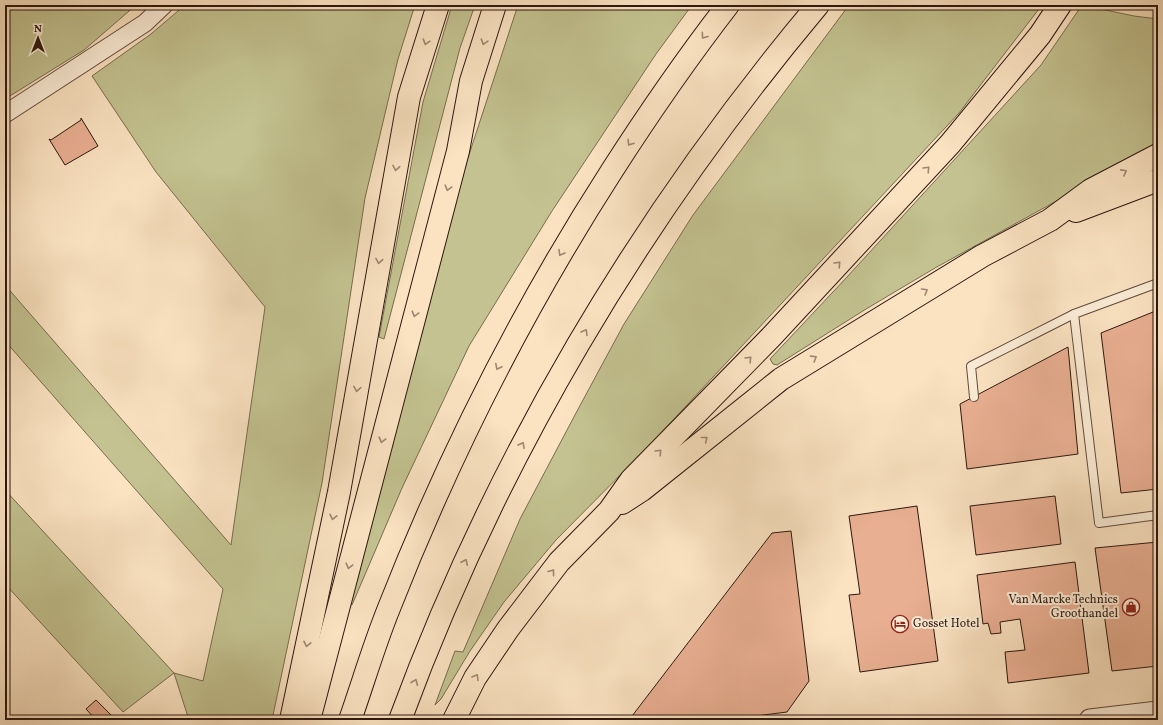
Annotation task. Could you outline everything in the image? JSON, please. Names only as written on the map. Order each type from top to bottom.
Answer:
[{"type":"highway","points":[[291,720],[339,492],[409,97],[438,5]]},
{"type":"highway","points":[[309,720],[458,151],[471,81],[495,5]]},
{"type":"highway","points":[[350,720],[388,609],[426,519],[477,408],[526,314],[584,215],[648,115],[728,5]]},
{"type":"highway","points":[[400,719],[444,607],[509,468],[570,358],[620,274],[687,175],[789,40],[818,5]]},
{"type":"highway","points":[[456,716],[475,678],[508,629],[559,562],[609,511],[631,480],[772,336],[950,144],[1040,35],[1060,5]]},
{"type":"highway","points":[[609,511],[642,490],[781,379],[982,256],[1050,220],[1091,190],[1158,154]]},
{"type":"highway","points":[[1050,220],[1158,180]]},
{"type":"street","points":[[5,114],[145,22],[164,5]]},
{"type":"street","points":[[1090,720],[1122,718],[1158,712]]},
{"type":"lane","points":[[974,397],[971,366],[1074,314],[1158,283]]},
{"type":"lane","points":[[1074,314],[1099,523],[1158,515]]},
{"type":"shaded area","points":[[5,5],[136,5],[84,50],[5,99]]},
{"type":"shaded area","points":[[185,5],[415,5],[398,59],[365,198],[322,483],[272,720],[189,720],[174,673],[203,681],[223,589],[5,341],[5,285],[231,545],[265,307],[156,172],[92,76],[151,34]]},
{"type":"shaded area","points":[[452,5],[475,5],[460,48],[384,339],[379,337],[423,102]]},
{"type":"shaded area","points":[[518,5],[692,5],[656,54],[552,211],[469,346],[402,488],[352,605],[349,604],[465,167]]},
{"type":"shaded area","points":[[849,5],[1042,5],[959,113],[646,449],[556,540],[504,602],[470,651],[441,699],[435,705],[455,651],[463,652],[520,519],[624,324],[693,215]]},
{"type":"shaded area","points":[[1082,5],[1134,16],[1158,19],[1158,145],[935,268],[777,365],[773,364],[770,359],[1041,65]]},
{"type":"shaded area","points":[[5,490],[174,673],[123,712],[5,584]]},
{"type":"building","points":[[81,118],[98,146],[65,165],[49,139],[51,140],[81,120]]},
{"type":"building","points":[[1158,310],[1158,489],[1121,493],[1101,333]]},
{"type":"building","points":[[1068,347],[1078,454],[967,469],[960,404]]},
{"type":"building","points":[[1055,496],[1061,544],[976,555],[970,506]]},
{"type":"building","points":[[917,506],[938,661],[860,672],[849,595],[860,594],[849,516]]},
{"type":"building","points":[[791,531],[809,681],[787,712],[725,720],[629,720],[772,533]]},
{"type":"building","name":"Van Marcke Technics Groothandel","points":[[1158,542],[1158,666],[1112,671],[1095,548]]},
{"type":"building","points":[[1075,562],[1089,673],[1008,683],[1005,652],[1025,650],[1020,619],[1000,622],[1001,633],[991,634],[988,623],[983,624],[977,575]]},
{"type":"building","points":[[5,643],[9,647],[5,652]]},
{"type":"building","points":[[96,700],[116,720],[96,720],[86,709]]},
{"type":"place","name":"Van Marcke Technics Groothandel","points":[[1131,607]]},
{"type":"place","name":"Gosset Hotel","points":[[900,624]]}]
